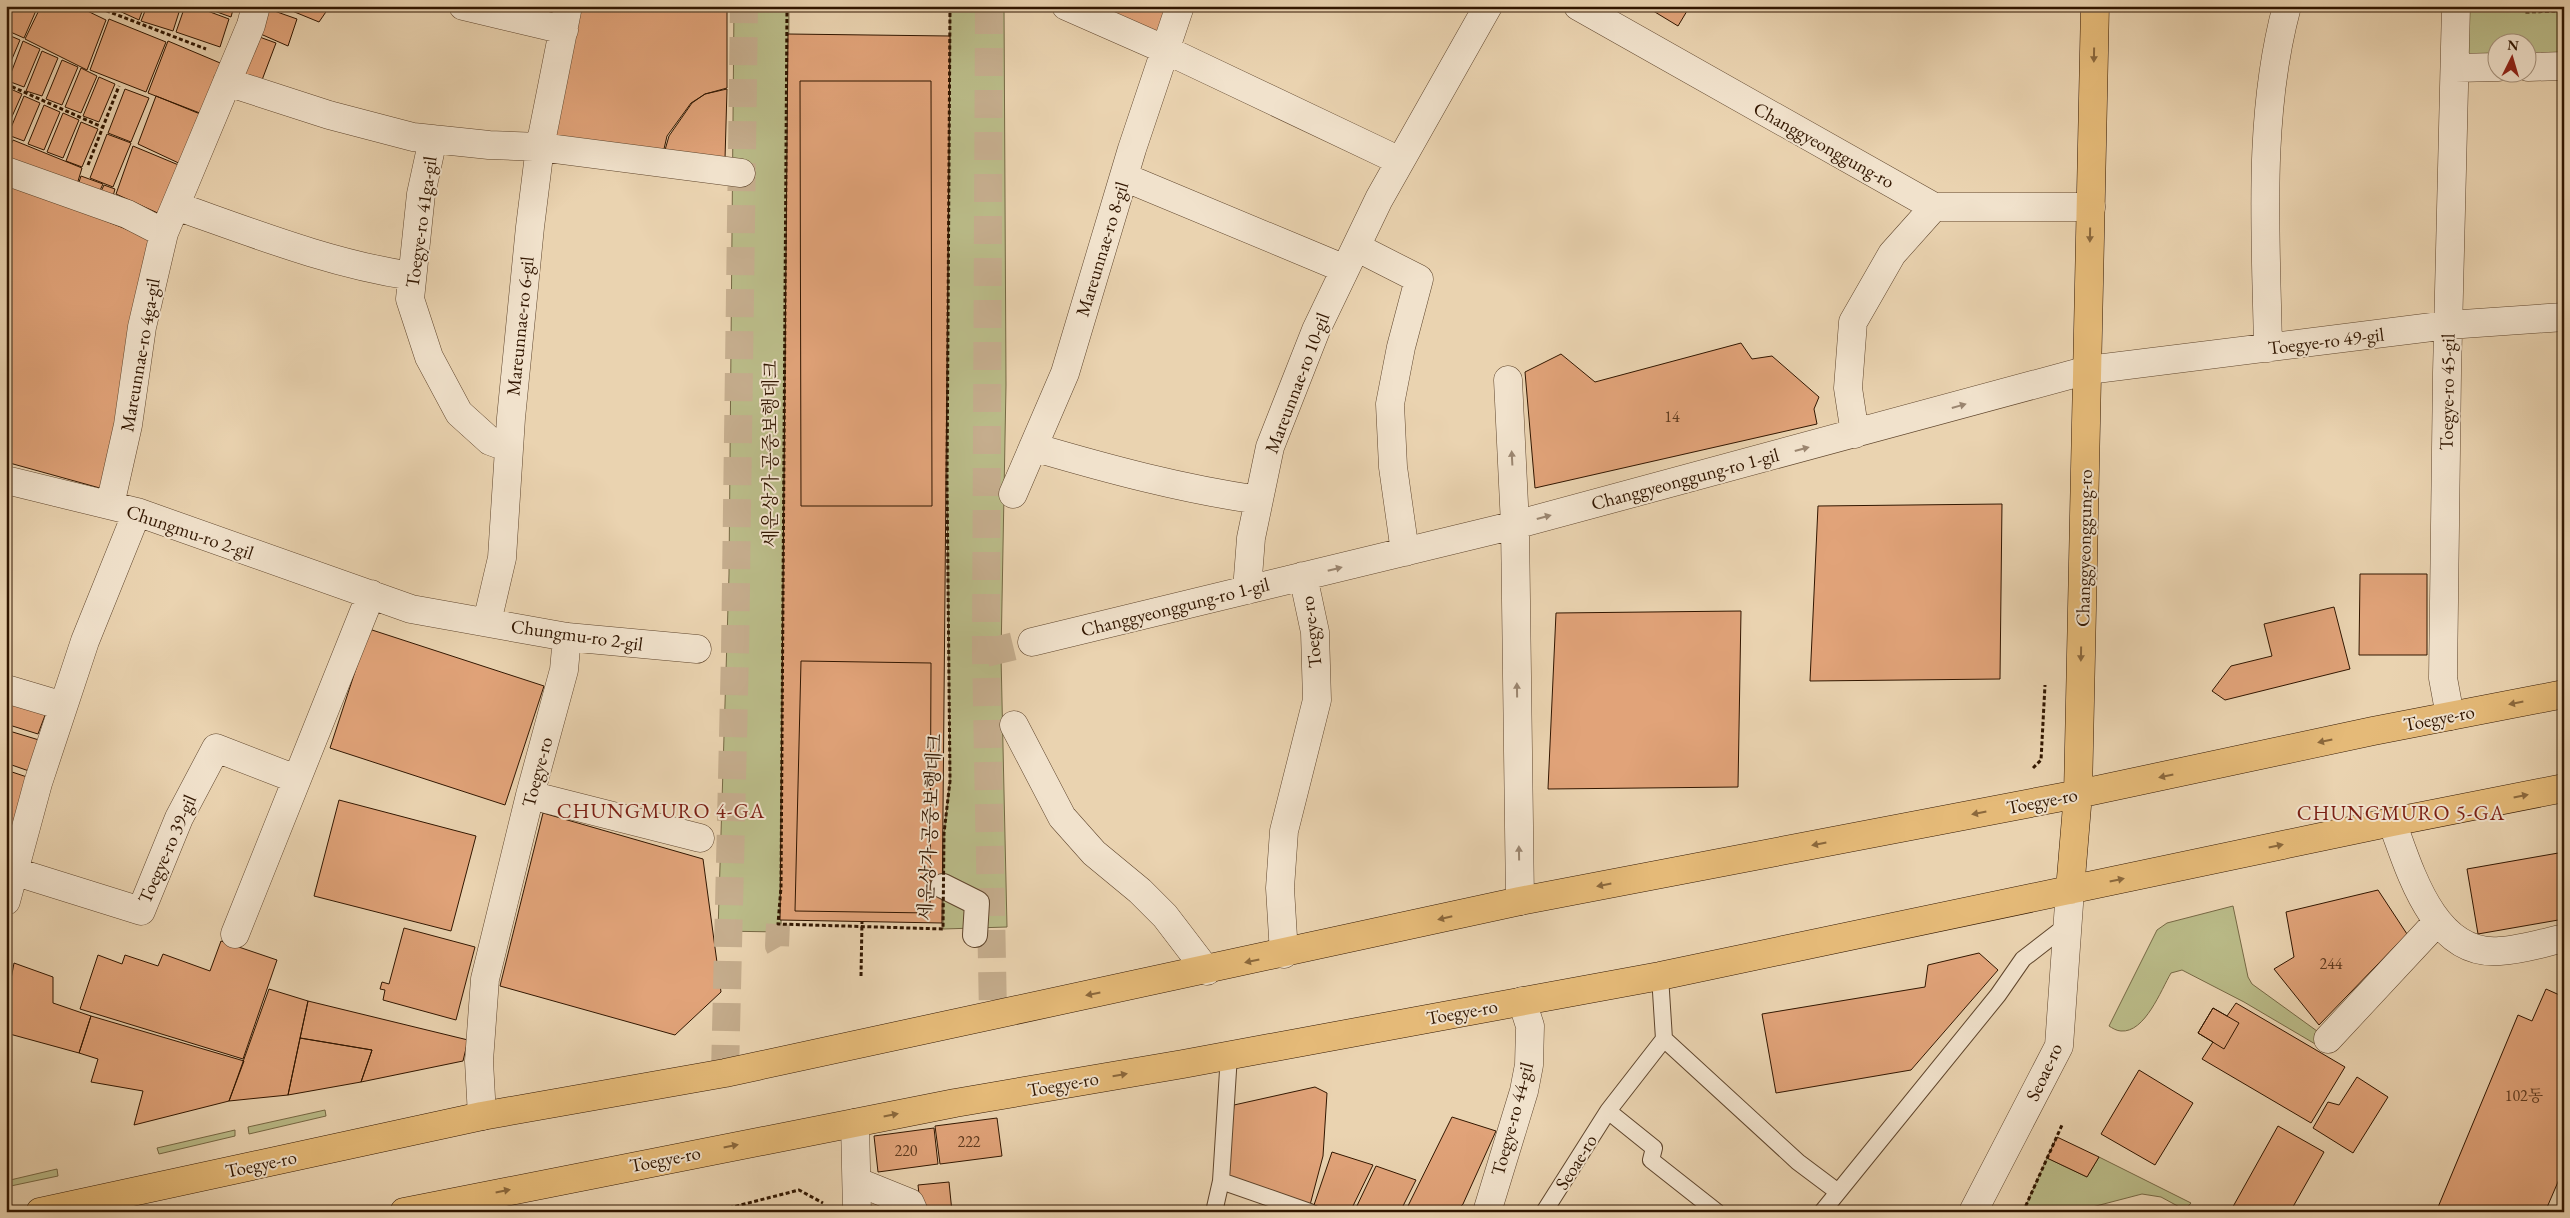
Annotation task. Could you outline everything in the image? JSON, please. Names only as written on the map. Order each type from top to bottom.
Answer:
[{"type":"main road","name":"Changgyeonggung-ro","points":[[2070,890],[2078,794],[2096,6]]},
{"type":"main road","name":"Toegye-ro","points":[[40,1212],[482,1116],[724,1073],[993,1014],[1284,954],[1520,901],[2078,794],[2564,694]]},
{"type":"main road","name":"Toegye-ro","points":[[404,1212],[465,1205],[856,1122],[1660,976],[2392,822],[2564,788]]},
{"type":"street","name":"Mareunnae-ro 4ga-gil","points":[[110,505],[128,425],[142,327],[164,233],[232,71],[256,6]]},
{"type":"street","name":"Mareunnae-ro 6-gil","points":[[463,6],[566,18],[540,147],[530,227],[509,448],[502,558],[487,622]]},
{"type":"street","points":[[1066,6],[1166,50],[1400,161]]},
{"type":"street","name":"Mareunnae-ro 8-gil","points":[[1013,494],[1065,373],[1124,177],[1180,6]]},
{"type":"street","name":"Mareunnae-ro 10-gil","points":[[1248,590],[1251,538],[1270,447],[1316,330],[1350,258],[1400,161],[1488,6]]},
{"type":"street","name":"Changgyeonggung-ro","points":[[1578,6],[1934,207],[2091,207]]},
{"type":"street","points":[[2268,348],[2264,165],[2278,39],[2287,6]]},
{"type":"street","name":"Toegye-ro 45-gil","points":[[2450,716],[2443,678],[2448,325],[2456,6]]},
{"type":"street","points":[[2538,67],[2564,66]]},
{"type":"street","points":[[2455,68],[2488,67]]},
{"type":"street","name":"Toegye-ro 41ga-gil","points":[[232,71],[329,115],[413,136],[490,145],[540,147],[742,173]]},
{"type":"street","name":"Toegye-ro 41ga-gil","points":[[433,139],[422,194],[410,299],[429,357],[459,413],[490,441],[509,448]]},
{"type":"street","points":[[6,171],[127,214],[164,233]]},
{"type":"street","points":[[1124,177],[1350,258],[1419,279],[1401,347],[1390,404],[1392,467],[1404,552]]},
{"type":"street","points":[[176,206],[283,243],[363,267],[412,276]]},
{"type":"street","points":[[1855,434],[1848,388],[1853,322],[1892,254],[1934,207]]},
{"type":"street","name":"Toegye-ro 49-gil","points":[[2088,370],[2448,325],[2564,317]]},
{"type":"street","name":"Changgyeonggung-ro 1-gil","points":[[1032,642],[1515,524],[2088,370]]},
{"type":"street","points":[[1508,380],[1515,524],[1520,901]]},
{"type":"street","points":[[1033,447],[1129,476],[1259,500]]},
{"type":"street","name":"Chungmu-ro 2-gil","points":[[6,480],[137,512],[411,609],[567,636],[697,649]]},
{"type":"street","points":[[6,901],[38,783],[63,706],[85,641],[137,512]]},
{"type":"street","name":"Toegye-ro","points":[[1284,954],[1280,888],[1284,831],[1317,700],[1315,632],[1303,576]]},
{"type":"street","points":[[235,934],[371,594]]},
{"type":"street","name":"Toegye-ro","points":[[482,1116],[479,1061],[485,979],[530,795],[564,670],[567,636]]},
{"type":"street","points":[[6,689],[63,706]]},
{"type":"street","points":[[1014,724],[1062,817],[1094,853],[1140,891],[1165,916],[1207,970]]},
{"type":"street","name":"Toegye-ro 39-gil","points":[[13,871],[141,911],[179,818],[216,748],[296,779]]},
{"type":"street","points":[[530,795],[700,838]]},
{"type":"street","points":[[2392,822],[2410,870],[2436,922],[2467,948],[2499,952],[2564,938]]},
{"type":"street","points":[[943,886],[977,903],[974,935]]},
{"type":"street","name":"Seoae-ro","points":[[1973,1212],[2059,1046],[2070,890]]},
{"type":"street","points":[[2328,1039],[2436,922]]},
{"type":"street","name":"Toegye-ro 44-gil","points":[[1485,1210],[1524,1091],[1529,1065],[1530,1026],[1522,1001]]},
{"type":"street","points":[[856,1122],[857,1212]]},
{"type":"street","points":[[858,1182],[910,1203],[914,1212]]},
{"type":"lane","points":[[1822,1212],[1998,994],[2023,959],[2067,925]]},
{"type":"lane","points":[[1660,976],[1664,1039],[1608,1111],[1654,1148],[1651,1160],[1717,1212]]},
{"type":"lane","points":[[1664,1039],[1798,1162],[1838,1192]]},
{"type":"lane","points":[[1214,1212],[1221,1181],[1229,1055]]},
{"type":"lane","name":"Seoae-ro","points":[[1544,1212],[1608,1111]]},
{"type":"lane","points":[[1221,1181],[1310,1212]]},
{"type":"path","points":[[94,6],[232,71]]},
{"type":"path","name":"세운상가 공중보행데크","points":[[787,6],[781,887],[778,924],[943,928],[944,833],[950,781],[947,481],[950,6]]},
{"type":"path","points":[[2524,6],[2526,12],[2564,12]]},
{"type":"path","points":[[6,84],[102,127]]},
{"type":"path","points":[[87,168],[119,86]]},
{"type":"path","points":[[861,976],[862,922]]},
{"type":"path","points":[[2023,1212],[2062,1126]]},
{"type":"path","points":[[729,1208],[799,1190],[830,1206]]},
{"type":"green space","points":[[734,6],[789,6],[781,932],[718,931],[729,574]]},
{"type":"green space","points":[[950,6],[1004,6],[1006,385],[1001,656],[1007,927],[943,929],[944,833],[950,781],[947,481]]},
{"type":"green space","points":[[2467,6],[2564,6],[2564,57],[2538,57],[2538,32],[2488,32],[2488,58],[2465,58]]},
{"type":"green space","points":[[2233,906],[2248,977],[2252,984],[2328,1039],[2322,1048],[2244,1002],[2182,970],[2171,973],[2151,1009],[2138,1025],[2130,1030],[2121,1031],[2109,1026],[2157,930],[2167,923]]},
{"type":"green space","points":[[325,1110],[326,1116],[249,1134],[248,1127]]},
{"type":"green space","points":[[235,1130],[235,1136],[159,1154],[157,1148]]},
{"type":"green space","points":[[2099,1157],[2191,1203],[2185,1210],[2161,1197],[2142,1194],[2073,1212],[2024,1210],[2047,1158],[2087,1177]]},
{"type":"green space","points":[[57,1169],[58,1176],[6,1187],[6,1181]]},
{"type":"building","points":[[6,6],[38,6],[24,38],[6,30]]},
{"type":"building","points":[[41,6],[77,6],[106,20],[87,70],[25,39]]},
{"type":"building","points":[[119,6],[144,6],[139,20],[117,10]]},
{"type":"building","points":[[147,6],[181,6],[173,31],[141,21]]},
{"type":"building","points":[[185,6],[194,6],[229,19],[220,47],[176,32]]},
{"type":"building","points":[[200,6],[234,6],[231,17]]},
{"type":"building","points":[[280,6],[330,6],[319,22]]},
{"type":"building","points":[[577,6],[727,6],[727,88],[705,94],[691,103],[667,136],[664,149],[553,141]]},
{"type":"building","points":[[1087,6],[1175,6],[1154,37]]},
{"type":"building","points":[[1645,6],[1690,6],[1678,26]]},
{"type":"building","points":[[263,7],[297,19],[288,46],[256,32]]},
{"type":"building","points":[[109,19],[166,42],[146,92],[90,70]]},
{"type":"building","points":[[6,34],[20,40],[6,73]]},
{"type":"building","points":[[788,34],[950,36],[942,923],[780,920]]},
{"type":"building","points":[[254,35],[276,43],[259,88],[236,78]]},
{"type":"building","points":[[23,41],[40,49],[24,87],[8,81]]},
{"type":"building","points":[[168,41],[225,65],[205,115],[148,93]]},
{"type":"building","points":[[42,51],[58,58],[42,96],[26,91]]},
{"type":"building","points":[[62,60],[78,67],[62,105],[46,99]]},
{"type":"building","points":[[81,68],[97,76],[81,113],[65,107]]},
{"type":"building","points":[[99,77],[115,84],[99,122],[83,116]]},
{"type":"building","points":[[800,81],[931,81],[932,506],[801,506]]},
{"type":"building","points":[[6,87],[22,94],[6,130]]},
{"type":"building","points":[[125,89],[149,98],[131,142],[108,133]]},
{"type":"building","points":[[727,89],[725,159],[665,150],[669,136],[692,103],[705,94]]},
{"type":"building","points":[[24,96],[40,103],[24,141],[8,135]]},
{"type":"building","points":[[156,96],[205,116],[185,166],[138,144]]},
{"type":"building","points":[[44,105],[60,112],[44,150],[28,144]]},
{"type":"building","points":[[63,113],[79,120],[63,158],[47,152]]},
{"type":"building","points":[[81,122],[98,129],[82,167],[66,161]]},
{"type":"building","points":[[107,134],[131,143],[113,187],[90,178]]},
{"type":"building","points":[[13,140],[82,168],[75,191],[6,168],[6,157]]},
{"type":"building","points":[[133,146],[181,166],[162,215],[116,194]]},
{"type":"building","points":[[81,176],[103,184],[95,201],[75,194]]},
{"type":"building","points":[[6,181],[151,239],[107,490],[6,462]]},
{"type":"building","points":[[104,185],[115,189],[110,207],[96,202]]},
{"type":"building","points":[[1741,343],[1752,359],[1772,356],[1819,397],[1814,409],[1817,424],[1535,488],[1525,372],[1561,354],[1595,382]]},
{"type":"building","points":[[2002,504],[2000,679],[1810,681],[1818,506]]},
{"type":"building","points":[[2360,574],[2427,574],[2427,655],[2359,655]]},
{"type":"building","points":[[2334,607],[2350,669],[2225,700],[2212,691],[2231,666],[2272,656],[2264,624]]},
{"type":"building","points":[[1741,611],[1738,787],[1548,789],[1556,613]]},
{"type":"building","points":[[369,629],[544,686],[505,805],[330,748]]},
{"type":"building","points":[[801,661],[931,663],[930,913],[795,911]]},
{"type":"building","points":[[6,695],[47,710],[38,734],[6,724]]},
{"type":"building","points":[[6,730],[39,740],[29,771],[6,763]]},
{"type":"building","points":[[6,770],[33,779],[15,838],[6,835]]},
{"type":"building","points":[[339,800],[476,836],[451,931],[314,896]]},
{"type":"building","points":[[543,813],[703,859],[721,992],[675,1035],[500,986]]},
{"type":"building","points":[[2564,852],[2564,919],[2478,934],[2467,869]]},
{"type":"building","points":[[2378,890],[2407,934],[2319,1025],[2274,969],[2294,957],[2286,912]]},
{"type":"building","points":[[404,928],[475,947],[456,1020],[383,1000],[385,990],[380,989],[382,982],[389,984]]},
{"type":"building","points":[[221,941],[277,960],[243,1059],[80,1009],[98,955],[122,964],[125,955],[158,966],[163,954],[210,971]]},
{"type":"building","points":[[1979,953],[1998,970],[1911,1070],[1776,1093],[1762,1014],[1925,987],[1928,965]]},
{"type":"building","points":[[14,963],[53,977],[53,1003],[91,1016],[79,1053],[6,1033],[6,1006]]},
{"type":"building","points":[[269,989],[308,1001],[288,1095],[229,1101]]},
{"type":"building","points":[[2546,989],[2564,997],[2564,1168],[2545,1212],[2436,1212],[2518,1015],[2532,1021]]},
{"type":"building","points":[[308,1001],[468,1040],[463,1061],[361,1082],[372,1050],[300,1038]]},
{"type":"building","points":[[2236,1003],[2345,1067],[2311,1123],[2202,1059],[2213,1042],[2198,1033],[2213,1008],[2227,1016]]},
{"type":"building","points":[[2213,1008],[2239,1023],[2224,1049],[2198,1033]]},
{"type":"building","points":[[91,1016],[244,1061],[229,1101],[134,1125],[143,1091],[91,1082],[98,1059],[79,1053]]},
{"type":"building","points":[[300,1038],[372,1050],[361,1082],[288,1095]]},
{"type":"building","points":[[2139,1070],[2193,1103],[2155,1165],[2101,1134]]},
{"type":"building","points":[[2357,1077],[2388,1097],[2353,1153],[2313,1128],[2328,1102],[2339,1105]]},
{"type":"building","points":[[1315,1087],[1327,1093],[1323,1156],[1310,1205],[1227,1175],[1234,1105]]},
{"type":"building","points":[[1452,1117],[1496,1131],[1463,1204],[1456,1212],[1405,1212]]},
{"type":"building","points":[[997,1118],[1002,1156],[940,1164],[935,1126]]},
{"type":"building","points":[[2278,1126],[2324,1152],[2290,1212],[2230,1212]]},
{"type":"building","points":[[934,1128],[938,1164],[878,1172],[874,1136]]},
{"type":"building","points":[[2057,1137],[2099,1157],[2087,1177],[2047,1158]]},
{"type":"building","points":[[1332,1152],[1373,1165],[1350,1212],[1333,1212],[1314,1205]]},
{"type":"building","points":[[1376,1166],[1416,1180],[1400,1212],[1354,1212]]},
{"type":"building","points":[[949,1182],[952,1212],[921,1212],[918,1185]]},
{"type":"tunnel","points":[[725,1073],[735,653],[744,6]]},
{"type":"tunnel","points":[[989,6],[986,653],[993,1014]]},
{"type":"tunnel","points":[[986,653],[1032,642]]},
{"type":"tunnel","points":[[778,924],[777,946],[781,953]]},
{"type":"district","name":"CHUNGMURO 4-GA","points":[[661,810]]},
{"type":"district","name":"CHUNGMURO 5-GA","points":[[2401,812]]}]
